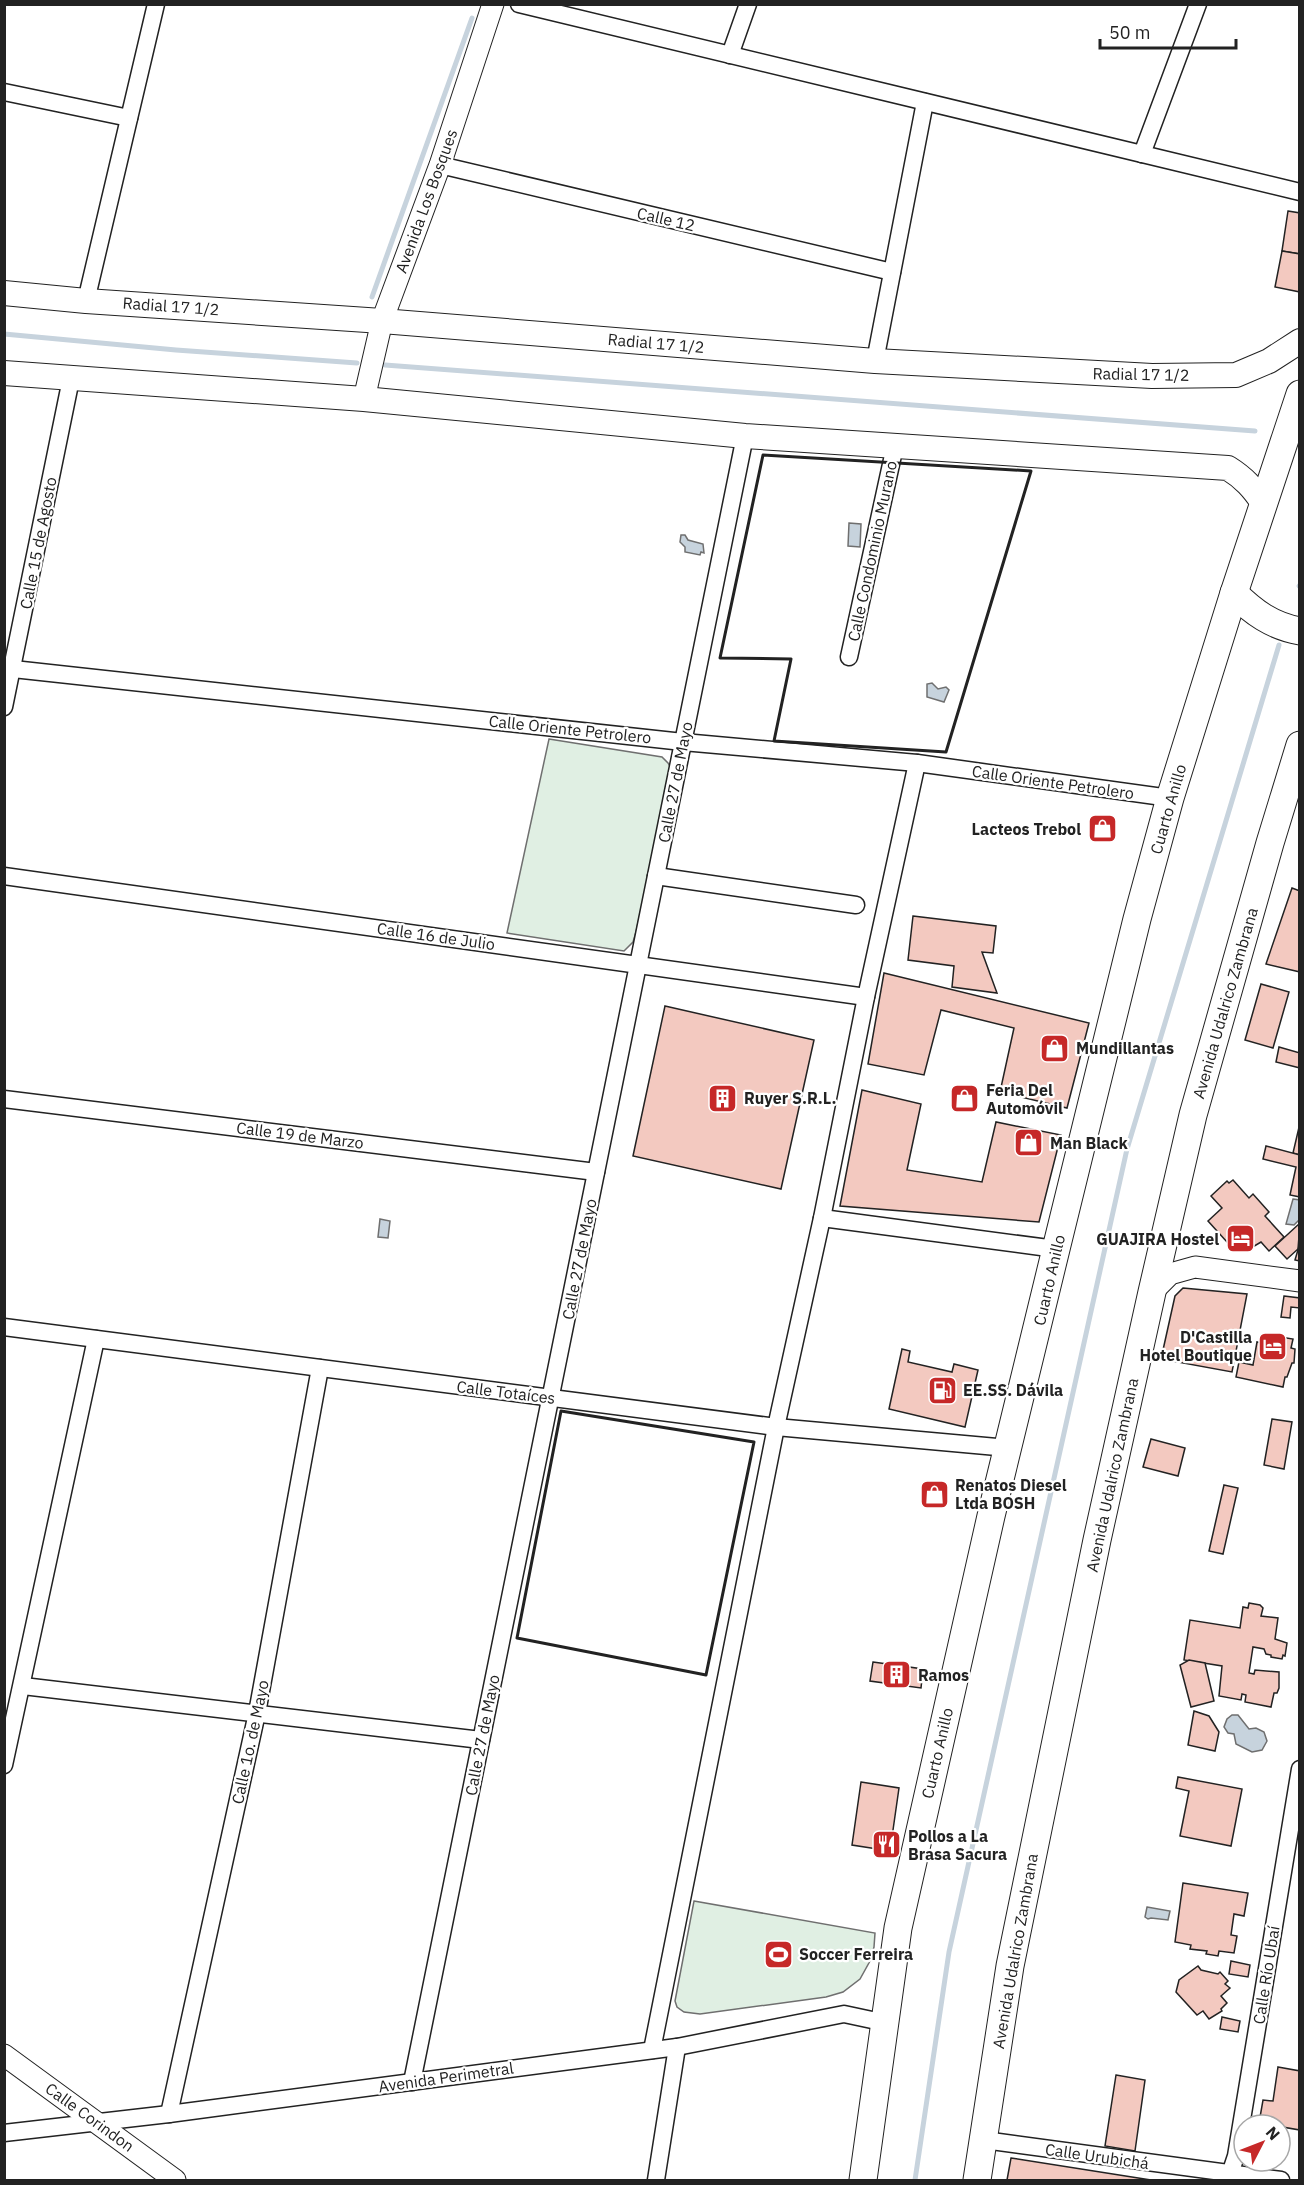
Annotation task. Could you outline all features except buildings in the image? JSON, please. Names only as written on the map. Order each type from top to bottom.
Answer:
[{"type":"highway","name":"Cuarto Anillo","points":[[863,2181],[897,1928],[1056,1249],[1137,920],[1170,798],[1299,394]]},
{"type":"highway","points":[[1234,593],[1255,613],[1299,631]]},
{"type":"highway","name":"Avenida Udalrico Zambrana","points":[[977,2181],[1010,1966],[1097,1540],[1164,1237],[1194,1115],[1299,745]]},
{"type":"main road","name":"Radial 17 1/2","points":[[4,293],[875,361],[1152,376],[1236,375],[1269,361],[1299,341]]},
{"type":"main road","points":[[4,373],[364,399],[745,436],[1228,468],[1242,477],[1263,503]]},
{"type":"street","points":[[86,301],[156,4]]},
{"type":"street","name":"Avenida Los Bosques","points":[[364,399],[382,321],[440,165],[493,4]]},
{"type":"street","points":[[519,4],[1299,192]]},
{"type":"street","points":[[730,55],[748,4]]},
{"type":"street","points":[[1142,154],[1198,4]]},
{"type":"street","points":[[4,92],[129,118]]},
{"type":"street","points":[[875,361],[925,102]]},
{"type":"street","name":"Calle 12","points":[[440,165],[892,272]]},
{"type":"street","name":"Calle 15 de Agosto","points":[[4,707],[8,668],[70,379]]},
{"type":"street","name":"Calle 27 de Mayo","points":[[412,2082],[745,436]]},
{"type":"street","name":"Calle Condominio Murano","points":[[849,657],[895,446]]},
{"type":"street","name":"Calle Oriente Petrolero","points":[[8,668],[683,742],[917,763],[1170,798]]},
{"type":"street","points":[[652,2050],[776,1427],[917,763]]},
{"type":"street","name":"Calle 16 de Julio","points":[[4,876],[866,997]]},
{"type":"street","points":[[656,876],[856,905]]},
{"type":"street","name":"Calle 19 de Marzo","points":[[4,1099],[596,1172]]},
{"type":"street","points":[[822,1218],[1056,1249]]},
{"type":"street","points":[[1164,1237],[1177,1255],[1195,1267]]},
{"type":"street","points":[[1152,1292],[1170,1274],[1195,1267],[1299,1281]]},
{"type":"street","name":"Calle Totaíces","points":[[4,1327],[776,1427],[1008,1448]]},
{"type":"street","points":[[4,1766],[96,1339]]},
{"type":"street","name":"Calle 1o. de Mayo","points":[[169,2114],[257,1713],[320,1368]]},
{"type":"street","points":[[23,1686],[481,1740]]},
{"type":"street","name":"Calle Río Ubaí","points":[[1228,2177],[1236,2156],[1299,1768]]},
{"type":"street","name":"Avenida Perimetral","points":[[4,2133],[169,2114],[676,2047],[844,2014],[886,2023]]},
{"type":"street","points":[[656,2181],[676,2047]]},
{"type":"street","name":"Calle Corindon","points":[[4,2055],[175,2181]]},
{"type":"street","name":"Calle Urubichá","points":[[984,2140],[1228,2177],[1281,2181]]},
{"type":"green space","points":[[549,739],[662,757],[672,770],[636,932],[633,942],[624,951],[507,933]]},
{"type":"green space","name":"Soccer Ferreira","points":[[694,1901],[875,1933],[870,1961],[860,1979],[843,1992],[826,1997],[700,2014],[684,2012],[677,2007],[675,2001]]},
{"type":"shaded area","points":[[849,523],[861,524],[860,547],[848,546]]},
{"type":"shaded area","points":[[681,535],[685,535],[688,540],[703,544],[704,553],[701,552],[700,555],[685,552],[685,547],[680,542]]},
{"type":"shaded area","points":[[932,683],[938,689],[946,687],[949,690],[944,702],[927,697],[927,684]]},
{"type":"shaded area","points":[[1293,1199],[1300,1200],[1299,1220],[1294,1225],[1286,1224]]},
{"type":"shaded area","points":[[380,1219],[390,1221],[388,1238],[378,1237]]},
{"type":"shaded area","points":[[1232,1715],[1238,1715],[1249,1729],[1256,1728],[1264,1732],[1267,1741],[1262,1750],[1252,1752],[1236,1744],[1234,1734],[1228,1733],[1224,1727],[1227,1719]]},
{"type":"shaded area","points":[[1147,1907],[1170,1911],[1168,1920],[1148,1919],[1145,1917]]},
{"type":"waterway","points":[[372,297],[472,18]]},
{"type":"waterway","points":[[4,334],[176,350],[357,363]]},
{"type":"waterway","points":[[385,365],[1255,431]]},
{"type":"waterway","points":[[915,2180],[949,1952],[1127,1149],[1279,645]]},
{"type":"wall","points":[[763,455],[1031,471],[946,752],[774,741],[791,659],[720,658],[763,455]]},
{"type":"wall","points":[[561,1411],[754,1442],[706,1675],[517,1638],[561,1411]]},
{"type":"place","name":"Lacteos Trebol","points":[[1102,829]]},
{"type":"place","name":"Mundillantas","points":[[1055,1048]]},
{"type":"place","name":"Ruyer S.R.L.","points":[[723,1098]]},
{"type":"place","name":"Feria Del Automóvil","points":[[965,1099]]},
{"type":"place","name":"Man Black","points":[[1029,1143]]},
{"type":"place","name":"GUAJIRA Hostel","points":[[1240,1239]]},
{"type":"place","name":"D'Castilla Hotel Boutique","points":[[1273,1346]]},
{"type":"place","name":"EE.SS. Dávila","points":[[942,1390]]},
{"type":"place","name":"Renatos Diesel Ltda BOSH","points":[[934,1494]]},
{"type":"place","name":"Ramos","points":[[897,1675]]},
{"type":"place","name":"Pollos a La Brasa Sacura","points":[[887,1845]]},
{"type":"place","name":"Soccer Ferreira","points":[[778,1954]]}]
